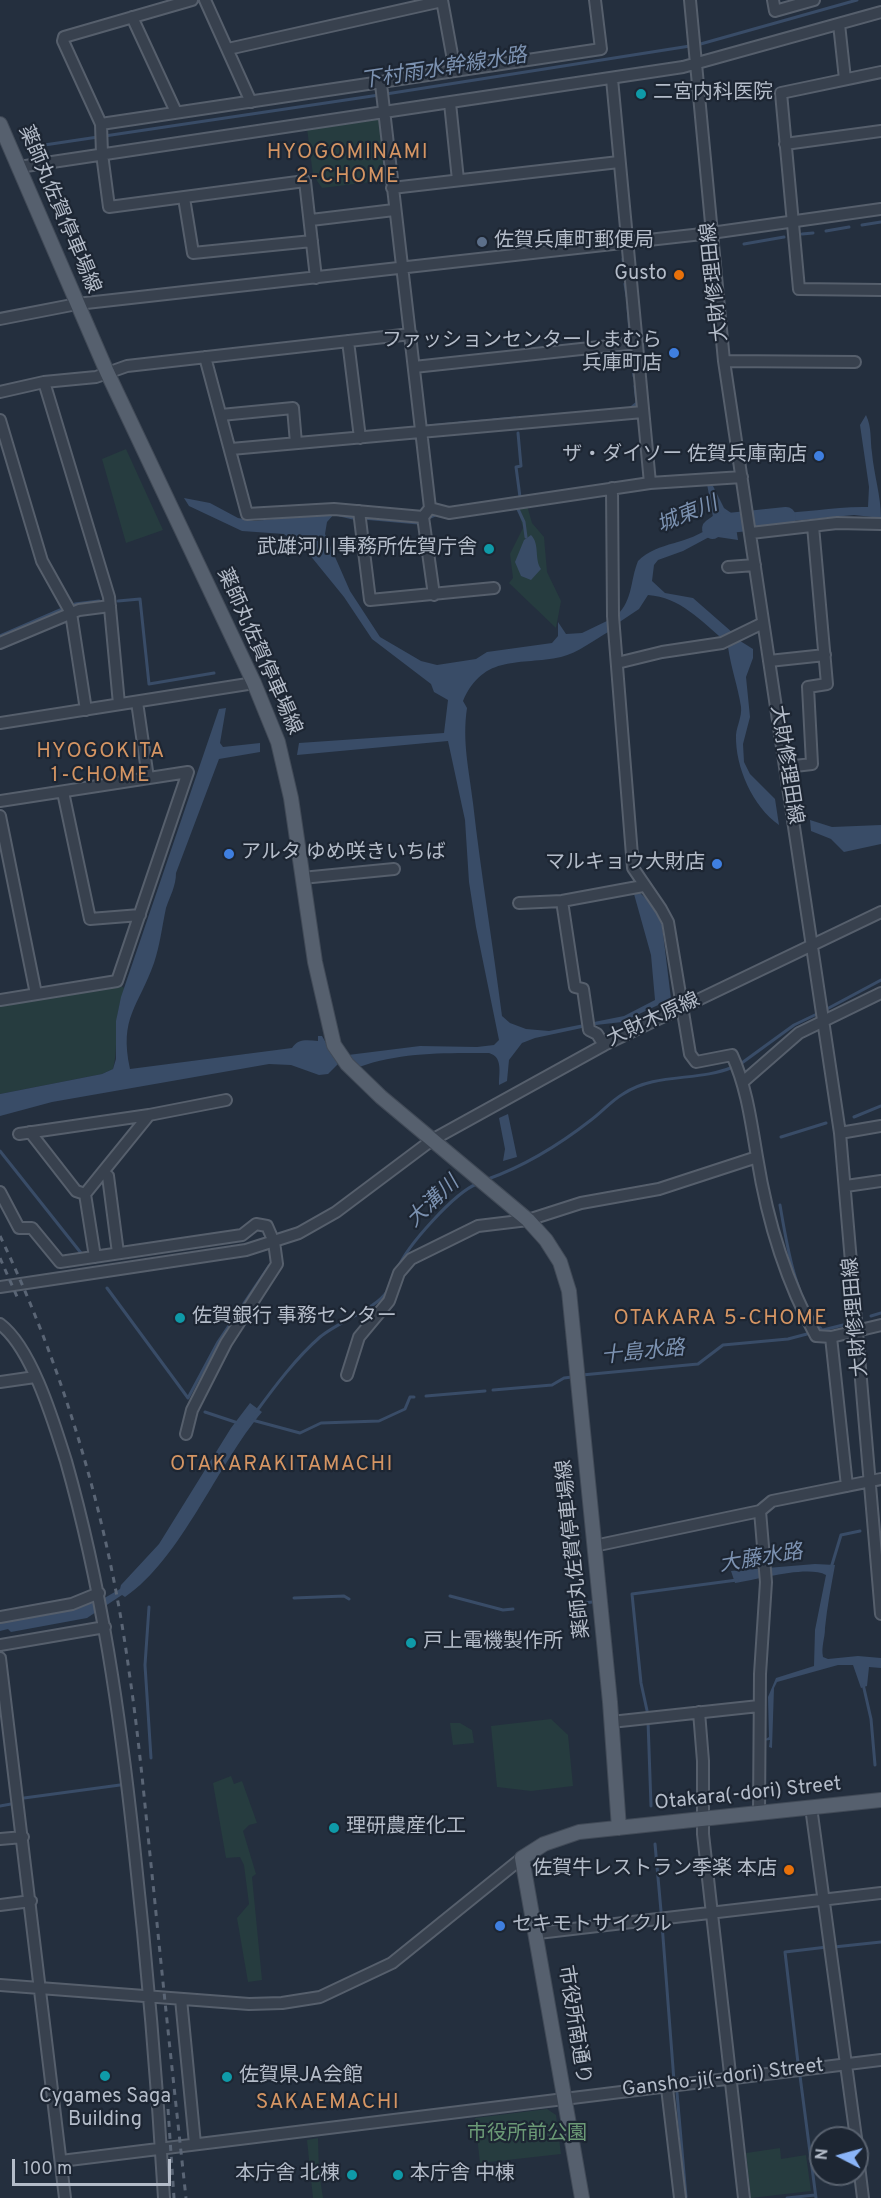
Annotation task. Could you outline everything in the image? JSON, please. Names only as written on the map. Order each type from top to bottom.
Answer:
[{"type":"main road","name":"薬師丸佐賀停車場線","points":[[0,124],[4,140],[17,164],[107,372],[254,683],[283,760],[315,962],[334,1045],[357,1075],[528,1220],[546,1240],[560,1262],[569,1291],[611,1722],[619,1828]]},
{"type":"main road","name":"Otakara(-dori) Street","points":[[619,1828],[881,1800]]},
{"type":"main road","points":[[522,1858],[544,1844],[579,1832],[619,1828]]},
{"type":"main road","name":"市役所南通り","points":[[522,1858],[538,1933],[582,2198]]},
{"type":"street","points":[[192,0],[64,37],[63,41],[101,124],[102,150],[110,207],[305,182],[316,278]]},
{"type":"street","points":[[204,0],[251,102]]},
{"type":"street","points":[[101,124],[381,84],[601,49],[595,0]]},
{"type":"street","name":"大財修理田線","points":[[690,0],[724,361],[840,1132],[876,1480],[881,1614]]},
{"type":"street","points":[[773,0],[775,11],[814,0]]},
{"type":"street","points":[[228,49],[442,1],[455,71]]},
{"type":"street","points":[[17,164],[384,108],[450,103],[612,79],[881,12]]},
{"type":"street","points":[[132,17],[176,112]]},
{"type":"street","points":[[839,24],[845,79]]},
{"type":"street","points":[[881,72],[781,93],[800,289],[881,290]]},
{"type":"street","points":[[612,79],[650,483]]},
{"type":"street","points":[[381,84],[394,210],[411,334],[434,594]]},
{"type":"street","points":[[450,103],[458,180]]},
{"type":"street","points":[[785,144],[881,131]]},
{"type":"street","points":[[392,188],[619,162]]},
{"type":"street","points":[[184,198],[193,253],[312,241]]},
{"type":"street","points":[[0,319],[77,304],[627,243],[881,209]]},
{"type":"street","points":[[311,220],[394,210]]},
{"type":"street","points":[[0,392],[44,382],[96,377],[127,366],[411,334]]},
{"type":"street","points":[[348,341],[360,438]]},
{"type":"street","points":[[414,367],[637,343]]},
{"type":"street","points":[[205,357],[247,514],[334,509],[449,513],[650,483],[742,477]]},
{"type":"street","points":[[724,361],[855,362]]},
{"type":"street","points":[[44,382],[110,606],[119,704]]},
{"type":"street","points":[[221,416],[293,408],[296,443]]},
{"type":"street","points":[[231,449],[643,412]]},
{"type":"street","points":[[0,420],[42,561],[71,613],[86,710]]},
{"type":"street","points":[[612,488],[613,622],[633,868],[668,922],[690,1054],[696,1062],[732,1055],[744,1081],[757,1157],[789,1282],[816,1336],[831,1337],[881,1325]]},
{"type":"street","points":[[359,511],[370,600],[494,588]]},
{"type":"street","points":[[751,533],[854,523],[881,524]]},
{"type":"street","points":[[786,766],[812,764],[808,687],[827,684],[813,526]]},
{"type":"street","points":[[728,567],[754,565]]},
{"type":"street","points":[[0,643],[71,613],[110,606]]},
{"type":"street","points":[[617,663],[662,652],[722,643],[740,632],[763,623]]},
{"type":"street","points":[[769,661],[825,654]]},
{"type":"street","points":[[0,723],[254,683]]},
{"type":"street","points":[[137,702],[148,778]]},
{"type":"street","points":[[0,801],[188,772],[117,981],[0,999]]},
{"type":"street","points":[[63,792],[90,919],[140,915]]},
{"type":"street","points":[[0,816],[36,994]]},
{"type":"street","points":[[302,878],[394,869]]},
{"type":"street","points":[[519,903],[562,901],[643,886]]},
{"type":"street","points":[[562,901],[575,987],[583,989],[589,1030],[597,1034],[604,1045]]},
{"type":"street","name":"大財木原線","points":[[1,1287],[246,1250],[299,1233],[336,1212],[432,1140],[604,1045],[881,912]]},
{"type":"street","points":[[744,1081],[799,1033],[881,993]]},
{"type":"street","points":[[85,1194],[76,1191],[25,1133],[149,1115],[226,1100]]},
{"type":"street","points":[[95,1257],[85,1194],[149,1115]]},
{"type":"street","points":[[840,1132],[881,1126]]},
{"type":"street","points":[[346,1374],[359,1337],[389,1301],[399,1274],[411,1259],[478,1226],[528,1220],[581,1203],[659,1189],[757,1157]]},
{"type":"street","points":[[108,1176],[118,1254]]},
{"type":"street","points":[[846,1186],[881,1181]]},
{"type":"street","points":[[0,1192],[19,1228],[32,1228],[60,1262],[242,1235],[256,1224],[267,1226],[274,1242],[277,1264],[273,1274],[226,1343],[192,1410],[186,1434]]},
{"type":"street","points":[[0,1324],[10,1332],[35,1377],[58,1436],[81,1514],[99,1593],[119,1711],[150,1996],[164,2198]]},
{"type":"street","points":[[831,1337],[847,1486]]},
{"type":"street","points":[[0,1382],[35,1377]]},
{"type":"street","points":[[594,1546],[760,1511],[772,1501],[876,1480]]},
{"type":"street","points":[[759,1813],[759,1706],[766,1582],[763,1568],[760,1511]]},
{"type":"street","points":[[0,1617],[72,1604],[99,1593]]},
{"type":"street","points":[[0,1645],[105,1627]]},
{"type":"street","points":[[0,1658],[65,2198]]},
{"type":"street","points":[[611,1722],[759,1706]]},
{"type":"street","points":[[699,1712],[703,1761],[702,1819],[744,2198]]},
{"type":"street","points":[[811,1807],[854,2126]]},
{"type":"street","points":[[0,1839],[23,1837]]},
{"type":"street","points":[[0,1985],[181,1999],[282,2003],[320,1997],[392,1963],[522,1858]]},
{"type":"street","points":[[538,1933],[881,1893]]},
{"type":"street","points":[[0,1905],[31,1901]]},
{"type":"street","points":[[181,1999],[195,2144]]},
{"type":"street","name":"Gansho-ji(-dori) Street","points":[[61,2161],[881,2060]]},
{"type":"street","points":[[667,2088],[680,2198]]},
{"type":"green space","points":[[375,117],[380,120],[387,180],[322,188],[313,175],[307,128]]},
{"type":"green space","points":[[126,449],[163,530],[126,543],[102,459]]},
{"type":"green space","points":[[526,502],[532,523],[544,537],[547,572],[561,601],[556,628],[509,583],[513,578],[510,554],[523,528],[517,507]]},
{"type":"green space","points":[[117,984],[126,989],[121,999],[117,1019],[113,1069],[102,1074],[0,1094],[0,1003]]},
{"type":"green space","points":[[551,1719],[568,1735],[573,1786],[531,1791],[497,1787],[491,1726]]},
{"type":"green space","points":[[450,1723],[460,1723],[472,1730],[474,1743],[453,1745]]},
{"type":"green space","points":[[231,1776],[234,1784],[242,1781],[257,1823],[249,1825],[243,1831],[256,1874],[252,1877],[262,1980],[248,1982],[237,1918],[249,1904],[244,1865],[240,1857],[226,1858],[213,1783]]},
{"type":"green space","name":"市役所前公園","points":[[547,2109],[556,2115],[561,2154],[480,2163],[475,2118]]},
{"type":"green space","points":[[318,2138],[319,2172],[323,2198],[313,2198],[307,2140]]},
{"type":"green space","points":[[780,2148],[781,2159],[806,2155],[811,2191],[751,2198],[746,2153]]},
{"type":"water","points":[[866,415],[870,429],[881,518],[854,515],[761,524],[760,513],[868,507],[869,487],[860,425]]},
{"type":"water","points":[[707,484],[713,486],[724,508],[734,515],[738,540],[711,536],[683,551],[658,560],[654,565],[652,581],[665,593],[693,598],[733,633],[724,640],[680,605],[648,595],[639,609],[618,623],[617,615],[629,597],[638,561],[655,550],[693,537],[711,526],[713,517]]},
{"type":"water","points":[[184,498],[210,503],[238,518],[254,521],[335,513],[327,522],[325,534],[350,591],[380,637],[421,661],[437,665],[476,659],[487,652],[552,643],[558,636],[558,622],[566,634],[582,633],[609,620],[610,631],[567,655],[546,660],[504,664],[492,668],[481,675],[463,701],[467,708],[465,732],[468,767],[502,1016],[510,1023],[526,1029],[549,1031],[624,1016],[655,1000],[651,955],[634,894],[638,891],[655,907],[662,925],[671,999],[622,1022],[596,1025],[522,1043],[509,1060],[507,1081],[499,1085],[498,1061],[489,1053],[439,1053],[407,1056],[359,1067],[348,1055],[420,1046],[477,1047],[494,1045],[499,1040],[469,882],[465,820],[448,741],[297,755],[299,743],[444,733],[448,700],[434,692],[431,684],[372,639],[344,597],[309,554],[284,534],[242,531],[189,506]]},
{"type":"water","points":[[531,535],[541,569],[531,580],[521,576],[515,562],[524,540]]},
{"type":"water","points":[[737,639],[753,649],[753,658],[746,677],[750,717],[743,744],[744,762],[750,774],[775,799],[779,825],[761,808],[747,785],[736,747],[741,707],[728,647]]},
{"type":"water","points":[[226,708],[220,743],[223,747],[260,743],[260,752],[219,759],[176,873],[154,963],[132,1013],[127,1037],[130,1069],[292,1048],[300,1041],[318,1041],[318,1036],[322,1036],[338,1064],[328,1074],[319,1075],[291,1065],[269,1064],[52,1102],[0,1116],[0,1094],[102,1074],[113,1069],[116,1059],[116,1021],[121,997],[219,709]]},
{"type":"water","points":[[810,820],[832,827],[881,825],[881,844],[844,852],[831,839],[811,831]]},
{"type":"water","points":[[508,1114],[517,1157],[503,1161],[505,1149],[499,1118]]},
{"type":"water","points":[[250,1403],[262,1412],[229,1458],[181,1536],[164,1560],[145,1580],[125,1597],[122,1595],[87,1618],[11,1632],[8,1629],[0,1631],[0,1624],[9,1620],[89,1602],[94,1604],[120,1589],[121,1585],[159,1544],[231,1428]]},
{"type":"water","points":[[815,1564],[835,1565],[827,1612],[823,1657],[828,1659],[858,1656],[881,1658],[881,1668],[869,1667],[867,1686],[861,1688],[853,1665],[838,1665],[777,1682],[774,1688],[772,1748],[769,1747],[770,1740],[762,1741],[769,1737],[768,1697],[776,1678],[814,1666],[815,1630],[826,1575],[818,1572],[795,1572],[735,1583],[731,1571]]},
{"type":"waterway","name":"下村雨水幹線水路","points":[[697,45],[857,0]]},
{"type":"waterway","name":"下村雨水幹線水路","points":[[386,94],[690,46]]},
{"type":"waterway","name":"下村雨水幹線水路","points":[[31,147],[379,95]]},
{"type":"waterway","points":[[862,225],[881,222]]},
{"type":"waterway","points":[[826,231],[849,227]]},
{"type":"waterway","points":[[802,234],[813,233]]},
{"type":"waterway","points":[[744,244],[784,237]]},
{"type":"waterway","points":[[623,259],[625,275]]},
{"type":"waterway","points":[[625,284],[627,296]]},
{"type":"waterway","points":[[628,307],[630,333]]},
{"type":"waterway","points":[[632,354],[634,376]]},
{"type":"waterway","points":[[631,408],[637,403],[635,386]]},
{"type":"waterway","points":[[493,420],[515,418]]},
{"type":"waterway","points":[[459,423],[484,421]]},
{"type":"waterway","points":[[428,426],[450,424]]},
{"type":"waterway","points":[[518,433],[521,466],[516,467],[520,497]]},
{"type":"waterway","points":[[517,507],[524,522],[526,537]]},
{"type":"waterway","points":[[340,515],[353,518]]},
{"type":"waterway","points":[[428,518],[435,515]]},
{"type":"waterway","name":"城東川","points":[[712,529],[719,524],[786,517]]},
{"type":"waterway","points":[[363,518],[418,523]]},
{"type":"waterway","points":[[118,601],[140,599],[149,684],[214,673]]},
{"type":"waterway","points":[[75,604],[99,601]]},
{"type":"waterway","points":[[0,636],[60,610]]},
{"type":"waterway","name":"大溝川","points":[[825,1010],[881,980]]},
{"type":"waterway","name":"大溝川","points":[[739,1065],[794,1025],[819,1013]]},
{"type":"waterway","name":"大溝川","points":[[488,1179],[529,1161],[555,1146],[619,1097],[636,1087],[663,1080],[720,1072],[733,1067]]},
{"type":"waterway","points":[[854,1117],[881,1106]]},
{"type":"waterway","points":[[781,1137],[826,1123]]},
{"type":"waterway","points":[[0,1151],[81,1253]]},
{"type":"waterway","name":"大溝川","points":[[398,1268],[411,1247],[445,1208],[477,1184]]},
{"type":"waterway","points":[[780,1205],[789,1254],[799,1288],[805,1303],[822,1330]]},
{"type":"waterway","points":[[107,1288],[188,1398],[218,1342],[269,1266]]},
{"type":"waterway","name":"大溝川","points":[[256,1412],[311,1345],[328,1331],[367,1309],[383,1297],[388,1290]]},
{"type":"waterway","name":"十島水路","points":[[871,1316],[881,1313]]},
{"type":"waterway","name":"十島水路","points":[[823,1330],[843,1325]]},
{"type":"waterway","name":"十島水路","points":[[582,1375],[698,1364],[723,1345],[788,1339],[807,1334]]},
{"type":"waterway","name":"十島水路","points":[[493,1390],[552,1385],[564,1378],[572,1377]]},
{"type":"waterway","name":"十島水路","points":[[426,1396],[485,1391]]},
{"type":"waterway","name":"十島水路","points":[[252,1420],[300,1433],[321,1423],[379,1421],[405,1409],[410,1397],[414,1397]]},
{"type":"waterway","points":[[205,1412],[238,1423]]},
{"type":"waterway","points":[[831,1568],[841,1535],[860,1531]]},
{"type":"waterway","name":"大藤水路","points":[[648,1715],[641,1683],[632,1594],[737,1580]]},
{"type":"waterway","points":[[294,1598],[344,1596],[349,1599]]},
{"type":"waterway","points":[[450,1596],[503,1610],[513,1609]]},
{"type":"waterway","points":[[585,1603],[592,1602]]},
{"type":"waterway","points":[[149,1607],[145,1665],[151,1758]]},
{"type":"waterway","points":[[863,1684],[871,1719],[875,1765]]},
{"type":"waterway","points":[[648,1721],[651,1806]]},
{"type":"waterway","points":[[24,1798],[120,1785]]},
{"type":"waterway","points":[[0,1806],[11,1804]]},
{"type":"waterway","points":[[655,1844],[661,1911]]},
{"type":"waterway","points":[[662,1924],[674,2081]]},
{"type":"waterway","points":[[834,1947],[881,1942]]},
{"type":"waterway","points":[[798,2063],[785,1952],[827,1947]]},
{"type":"waterway","points":[[800,2076],[816,2198]]},
{"type":"waterway","points":[[677,2093],[686,2197]]},
{"type":"waterway","points":[[787,2198],[815,2195]]},
{"type":"railway","points":[[0,1236],[45,1340],[64,1394],[97,1504],[110,1560],[140,1754],[186,2198]]},
{"type":"railway","points":[[0,1258],[18,1299]]},
{"type":"railway","points":[[168,2109],[174,2198]]},
{"type":"place","name":"二宮内科医院","points":[[641,94]]},
{"type":"place","name":"佐賀兵庫町郵便局","points":[[482,242]]},
{"type":"place","name":"Gusto","points":[[679,275]]},
{"type":"place","name":"ファッションセンターしまむら 兵庫町店","points":[[674,353]]},
{"type":"place","name":"ザ・ダイソー 佐賀兵庫南店","points":[[819,456]]},
{"type":"place","name":"武雄河川事務所佐賀庁舎","points":[[489,549]]},
{"type":"place","name":"アルタ ゆめ咲きいちば","points":[[229,854]]},
{"type":"place","name":"マルキョウ大財店","points":[[717,864]]},
{"type":"place","name":"佐賀銀行 事務センター","points":[[180,1318]]},
{"type":"place","name":"戸上電機製作所","points":[[411,1643]]},
{"type":"place","name":"理研農産化工","points":[[334,1828]]},
{"type":"place","name":"佐賀牛レストラン季楽 本店","points":[[789,1870]]},
{"type":"place","name":"セキモトサイクル","points":[[500,1926]]},
{"type":"place","name":"Cygames Saga Building","points":[[105,2076]]},
{"type":"place","name":"佐賀県JA会館","points":[[227,2077]]},
{"type":"place","name":"本庁舎 北棟","points":[[352,2175]]},
{"type":"place","name":"本庁舎 中棟","points":[[398,2175]]},
{"type":"district","name":"HYOGOMINAMI 2-CHOME","points":[[348,166]]},
{"type":"district","name":"HYOGOKITA 1-CHOME","points":[[101,765]]},
{"type":"district","name":"OTAKARA 5-CHOME","points":[[721,1320]]},
{"type":"district","name":"OTAKARAKITAMACHI","points":[[282,1466]]},
{"type":"district","name":"SAKAEMACHI","points":[[328,2104]]}]
